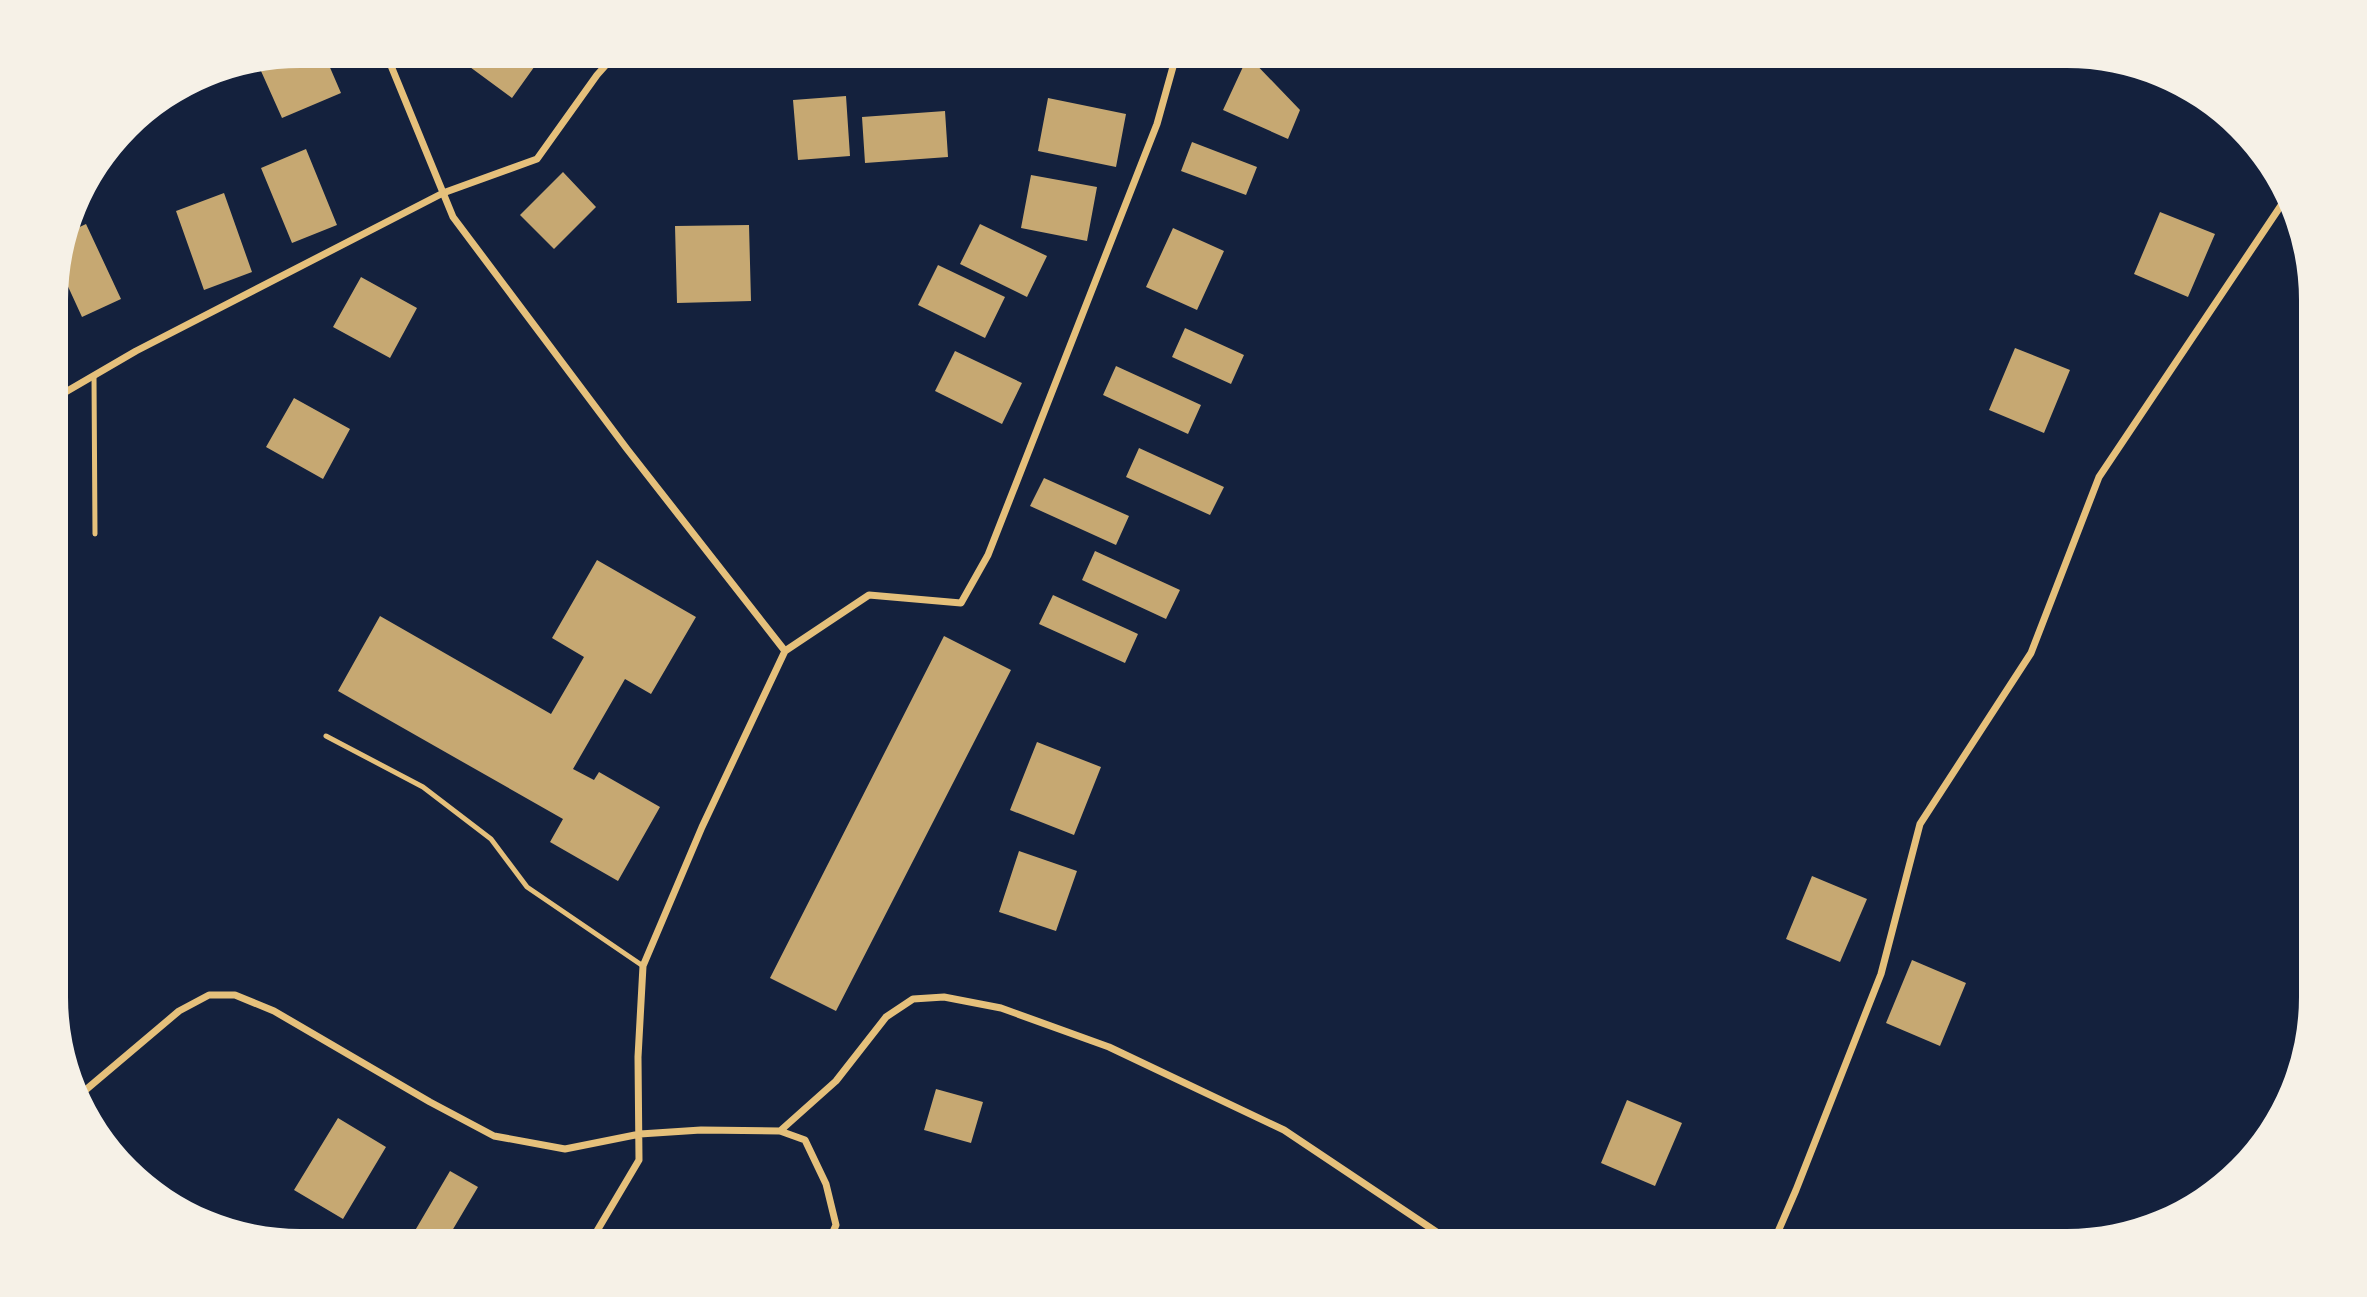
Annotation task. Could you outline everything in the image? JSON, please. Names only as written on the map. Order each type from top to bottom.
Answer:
[{"type":"street","points":[[392,68],[453,217],[627,449],[785,651]]},
{"type":"street","points":[[69,390],[135,351],[443,193],[537,159],[603,68]]},
{"type":"street","points":[[598,1229],[639,1160],[638,1057],[643,966],[702,827],[785,651],[869,595],[961,603],[988,555],[1157,124],[1173,68]]},
{"type":"street","points":[[1779,1228],[1881,974],[1920,824],[2031,653],[2099,477],[2279,208]]},
{"type":"street","points":[[88,1088],[179,1011],[209,995],[235,995],[274,1011],[494,1136],[565,1149],[640,1134],[701,1130],[780,1131],[805,1140],[826,1184],[836,1225],[834,1229]]},
{"type":"street","points":[[780,1131],[836,1081],[886,1017],[913,999],[944,997],[1001,1008],[1110,1047],[1284,1130],[1432,1228]]},
{"type":"lane","points":[[94,376],[95,534]]},
{"type":"lane","points":[[326,736],[423,788],[491,839],[527,887],[643,966]]},
{"type":"building","points":[[330,68],[341,93],[282,118],[261,72]]},
{"type":"building","points":[[471,68],[533,68],[512,98]]},
{"type":"building","points":[[1242,68],[1260,68],[1300,110],[1288,139],[1223,110]]},
{"type":"building","points":[[846,96],[850,156],[798,160],[793,100]]},
{"type":"building","points":[[1048,98],[1126,114],[1116,167],[1038,151]]},
{"type":"building","points":[[945,111],[948,157],[865,163],[862,117]]},
{"type":"building","points":[[1192,142],[1257,167],[1246,195],[1181,171]]},
{"type":"building","points":[[306,149],[337,225],[292,243],[261,168]]},
{"type":"building","points":[[563,172],[596,207],[554,249],[520,215]]},
{"type":"building","points":[[1031,175],[1097,187],[1087,241],[1021,228]]},
{"type":"building","points":[[224,193],[252,272],[204,290],[176,211]]},
{"type":"building","points":[[2160,212],[2215,234],[2188,297],[2134,274]]},
{"type":"building","points":[[86,224],[121,299],[82,317],[69,289],[73,255],[81,226]]},
{"type":"building","points":[[980,224],[1047,256],[1027,297],[960,264]]},
{"type":"building","points":[[749,225],[751,301],[677,303],[675,226]]},
{"type":"building","points":[[1173,228],[1224,251],[1197,310],[1146,287]]},
{"type":"building","points":[[938,265],[1005,297],[985,338],[918,305]]},
{"type":"building","points":[[361,277],[417,308],[390,358],[333,327]]},
{"type":"building","points":[[1185,328],[1244,355],[1231,384],[1172,357]]},
{"type":"building","points":[[2015,348],[2070,370],[2044,433],[1989,410]]},
{"type":"building","points":[[955,351],[1022,383],[1002,424],[935,391]]},
{"type":"building","points":[[1116,366],[1201,405],[1188,434],[1103,395]]},
{"type":"building","points":[[294,398],[350,429],[323,479],[266,447]]},
{"type":"building","points":[[1139,448],[1224,487],[1210,515],[1126,477]]},
{"type":"building","points":[[1044,478],[1129,516],[1116,545],[1030,506]]},
{"type":"building","points":[[1095,551],[1180,590],[1166,619],[1082,580]]},
{"type":"building","points":[[597,560],[696,617],[651,694],[625,679],[573,769],[594,780],[599,772],[660,807],[618,881],[550,842],[563,819],[338,691],[380,616],[551,714],[584,657],[552,638]]},
{"type":"building","points":[[1053,595],[1138,634],[1125,663],[1039,624]]},
{"type":"building","points":[[944,636],[1011,670],[836,1011],[770,978]]},
{"type":"building","points":[[1037,742],[1101,767],[1074,835],[1010,810]]},
{"type":"building","points":[[1019,851],[1077,871],[1056,931],[999,912]]},
{"type":"building","points":[[1812,876],[1867,899],[1840,962],[1786,939]]},
{"type":"building","points":[[1912,960],[1966,983],[1940,1046],[1886,1023]]},
{"type":"building","points":[[936,1089],[983,1102],[971,1143],[924,1130]]},
{"type":"building","points":[[1627,1100],[1682,1123],[1655,1186],[1601,1163]]},
{"type":"building","points":[[338,1118],[386,1147],[343,1219],[294,1190]]},
{"type":"building","points":[[450,1171],[478,1187],[453,1229],[416,1229]]}]
